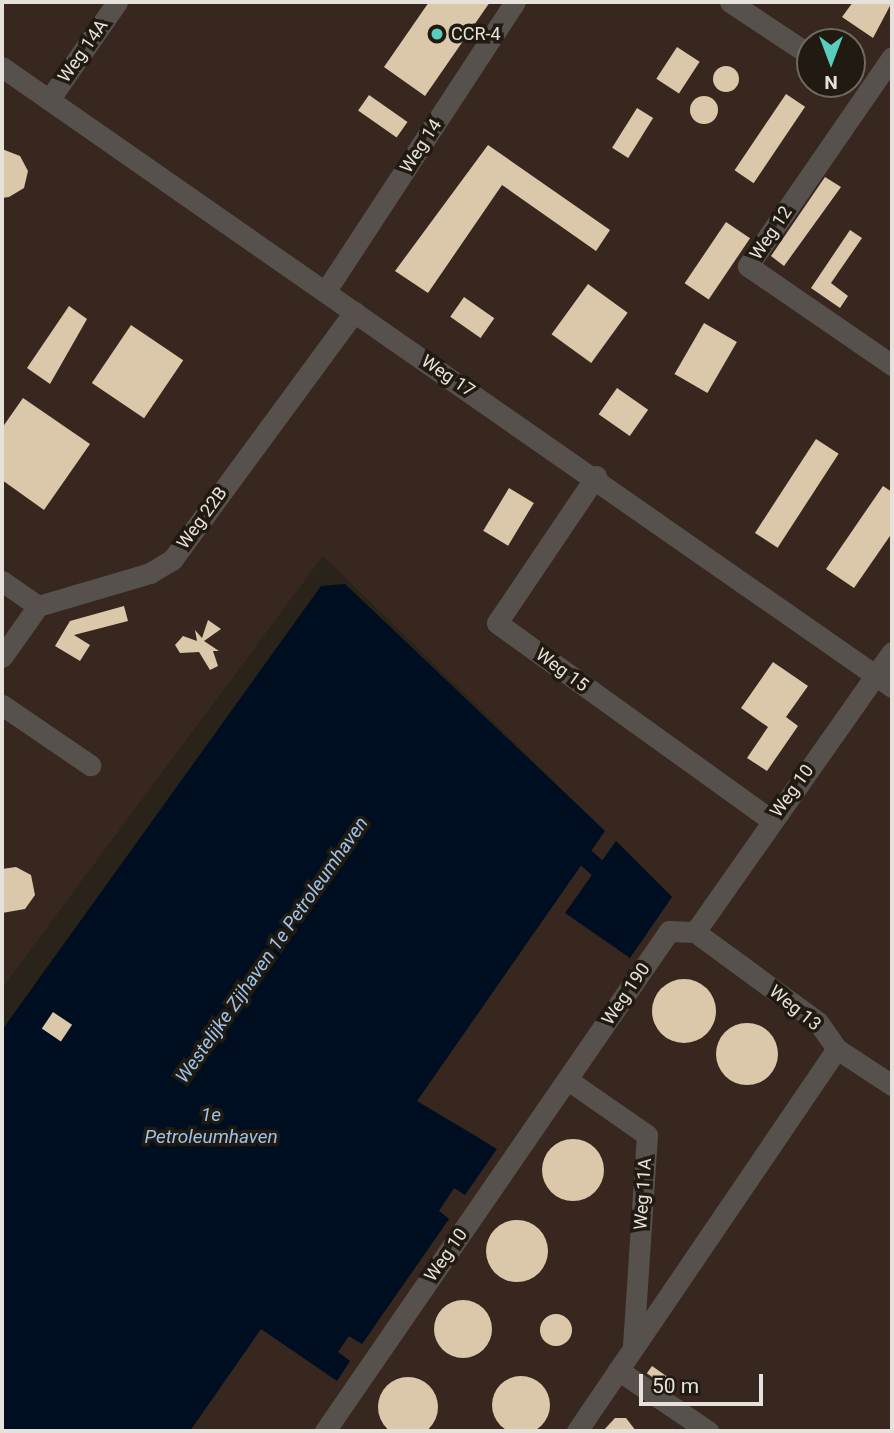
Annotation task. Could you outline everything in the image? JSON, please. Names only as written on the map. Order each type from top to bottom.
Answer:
[{"type":"lane","name":"Weg 14A","points":[[49,100],[117,2]]},
{"type":"lane","name":"Weg 14","points":[[327,289],[515,2]]},
{"type":"lane","points":[[730,2],[796,46]]},
{"type":"lane","name":"Weg 12","points":[[866,81],[892,57]]},
{"type":"lane","name":"Weg 17","points":[[2,67],[327,289],[354,312],[596,476],[884,682]]},
{"type":"lane","name":"Weg 12","points":[[853,98],[748,266],[892,365]]},
{"type":"lane","name":"Weg 22B","points":[[38,606],[150,573],[172,560],[354,312]]},
{"type":"lane","name":"Weg 15","points":[[596,476],[497,623],[771,820]]},
{"type":"lane","points":[[2,581],[38,606],[2,657]]},
{"type":"lane","name":"Weg 10","points":[[695,932],[771,820],[884,682],[892,652]]},
{"type":"lane","points":[[2,705],[90,765]]},
{"type":"lane","name":"Weg 190","points":[[568,1080],[668,931],[695,932]]},
{"type":"lane","name":"Weg 13","points":[[695,932],[818,1023],[837,1049],[892,1085]]},
{"type":"lane","points":[[577,1431],[837,1049]]},
{"type":"lane","name":"Weg 10","points":[[325,1431],[568,1080]]},
{"type":"lane","name":"Weg 11A","points":[[568,1080],[647,1135],[633,1349]]},
{"type":"lane","points":[[618,1370],[708,1431]]},
{"type":"shaded area","points":[[2,2],[892,2],[892,1431],[190,1431],[261,1328],[337,1381],[350,1361],[337,1352],[349,1336],[362,1344],[449,1219],[438,1211],[455,1188],[465,1195],[480,1138],[417,1101],[605,831],[323,556],[2,988]]},
{"type":"water","name":"1e Petroleumhaven","points":[[345,584],[605,831],[417,1101],[497,1149],[465,1195],[454,1188],[439,1211],[449,1219],[362,1344],[349,1336],[338,1352],[350,1361],[337,1381],[261,1329],[190,1431],[2,1431],[2,1030],[321,586]]},
{"type":"water","points":[[616,841],[672,897],[630,958],[565,913]]},
{"type":"building","name":"CCR-4","points":[[429,2],[490,2],[425,96],[384,67]]},
{"type":"building","points":[[853,2],[892,2],[873,38],[866,33],[866,28],[858,28],[842,17]]},
{"type":"building","points":[[677,47],[700,62],[679,94],[656,79]]},
{"type":"building","points":[[726,66],[735,70],[739,79],[735,88],[726,92],[717,88],[713,79],[717,70]]},
{"type":"building","points":[[786,94],[805,107],[754,183],[735,170]]},
{"type":"building","points":[[369,95],[408,122],[397,138],[358,111]]},
{"type":"building","points":[[704,96],[714,100],[718,110],[714,120],[704,124],[694,120],[690,110],[694,100]]},
{"type":"building","points":[[637,108],[653,118],[628,158],[612,148]]},
{"type":"building","points":[[488,145],[610,230],[596,251],[502,185],[428,293],[395,271]]},
{"type":"building","points":[[2,149],[20,156],[28,171],[24,188],[2,198]]},
{"type":"building","points":[[825,177],[841,187],[784,266],[771,256]]},
{"type":"building","points":[[726,222],[750,238],[709,300],[685,283]]},
{"type":"building","points":[[850,230],[862,238],[831,283],[848,296],[840,308],[811,288]]},
{"type":"building","points":[[588,284],[628,313],[591,363],[552,334]]},
{"type":"building","points":[[464,297],[494,318],[481,338],[450,317]]},
{"type":"building","points":[[69,306],[87,319],[50,384],[27,368]]},
{"type":"building","points":[[704,323],[737,342],[707,393],[674,374]]},
{"type":"building","points":[[131,325],[183,360],[144,418],[92,383]]},
{"type":"building","points":[[617,388],[648,410],[630,436],[599,414]]},
{"type":"building","points":[[23,398],[90,444],[44,510],[2,480],[2,428]]},
{"type":"building","points":[[816,439],[839,454],[778,548],[755,533]]},
{"type":"building","points":[[883,486],[892,492],[892,533],[854,588],[826,569]]},
{"type":"building","points":[[509,488],[534,503],[508,546],[483,531]]},
{"type":"building","points":[[124,606],[128,621],[74,635],[90,645],[80,661],[55,646],[70,621]]},
{"type":"building","points":[[208,620],[221,629],[204,641],[219,651],[213,651],[218,666],[210,670],[199,652],[180,653],[175,645],[183,636],[197,641],[195,630],[202,638]]},
{"type":"building","points":[[773,662],[808,686],[786,717],[798,726],[767,771],[747,758],[768,727],[741,708]]},
{"type":"building","points":[[16,867],[31,875],[35,895],[25,909],[2,913],[2,869]]},
{"type":"building","points":[[684,979],[702,985],[710,993],[716,1011],[710,1029],[702,1037],[684,1043],[666,1037],[658,1029],[652,1011],[658,993],[666,985]]},
{"type":"building","points":[[53,1012],[72,1025],[61,1041],[42,1029]]},
{"type":"building","points":[[747,1023],[759,1025],[769,1032],[776,1042],[776,1066],[769,1076],[759,1083],[747,1085],[735,1083],[725,1076],[718,1066],[716,1054],[718,1042],[725,1032],[735,1025]]},
{"type":"building","points":[[573,1139],[585,1141],[595,1148],[602,1158],[602,1182],[595,1192],[585,1199],[573,1201],[561,1199],[551,1192],[544,1182],[542,1170],[544,1158],[551,1148],[561,1141]]},
{"type":"building","points":[[517,1220],[529,1222],[539,1229],[546,1239],[546,1263],[539,1273],[529,1280],[517,1282],[505,1280],[495,1273],[488,1263],[486,1251],[488,1239],[495,1229],[505,1222]]},
{"type":"building","points":[[457,1300],[469,1300],[484,1308],[492,1323],[492,1335],[484,1350],[469,1358],[457,1358],[442,1350],[434,1335],[434,1323],[442,1308]]},
{"type":"building","points":[[556,1314],[567,1319],[572,1330],[567,1341],[556,1346],[545,1341],[540,1330],[545,1319]]},
{"type":"building","points":[[652,1366],[675,1382],[670,1389],[647,1373]]},
{"type":"building","points":[[521,1376],[542,1384],[550,1405],[542,1426],[521,1434],[500,1426],[492,1405],[500,1384]]},
{"type":"building","points":[[408,1377],[425,1382],[433,1390],[438,1407],[433,1424],[425,1432],[408,1437],[391,1432],[383,1424],[378,1407],[383,1390],[391,1382]]},
{"type":"building","points":[[615,1418],[626,1418],[636,1431],[603,1431]]},
{"type":"waterway","points":[[567,853],[576,849],[613,882]]},
{"type":"place","name":"CCR-4","points":[[437,34]]},
{"type":"water label","name":"Westelijke Zijhaven 1e Petroleumhaven","points":[[272,950]]}]
